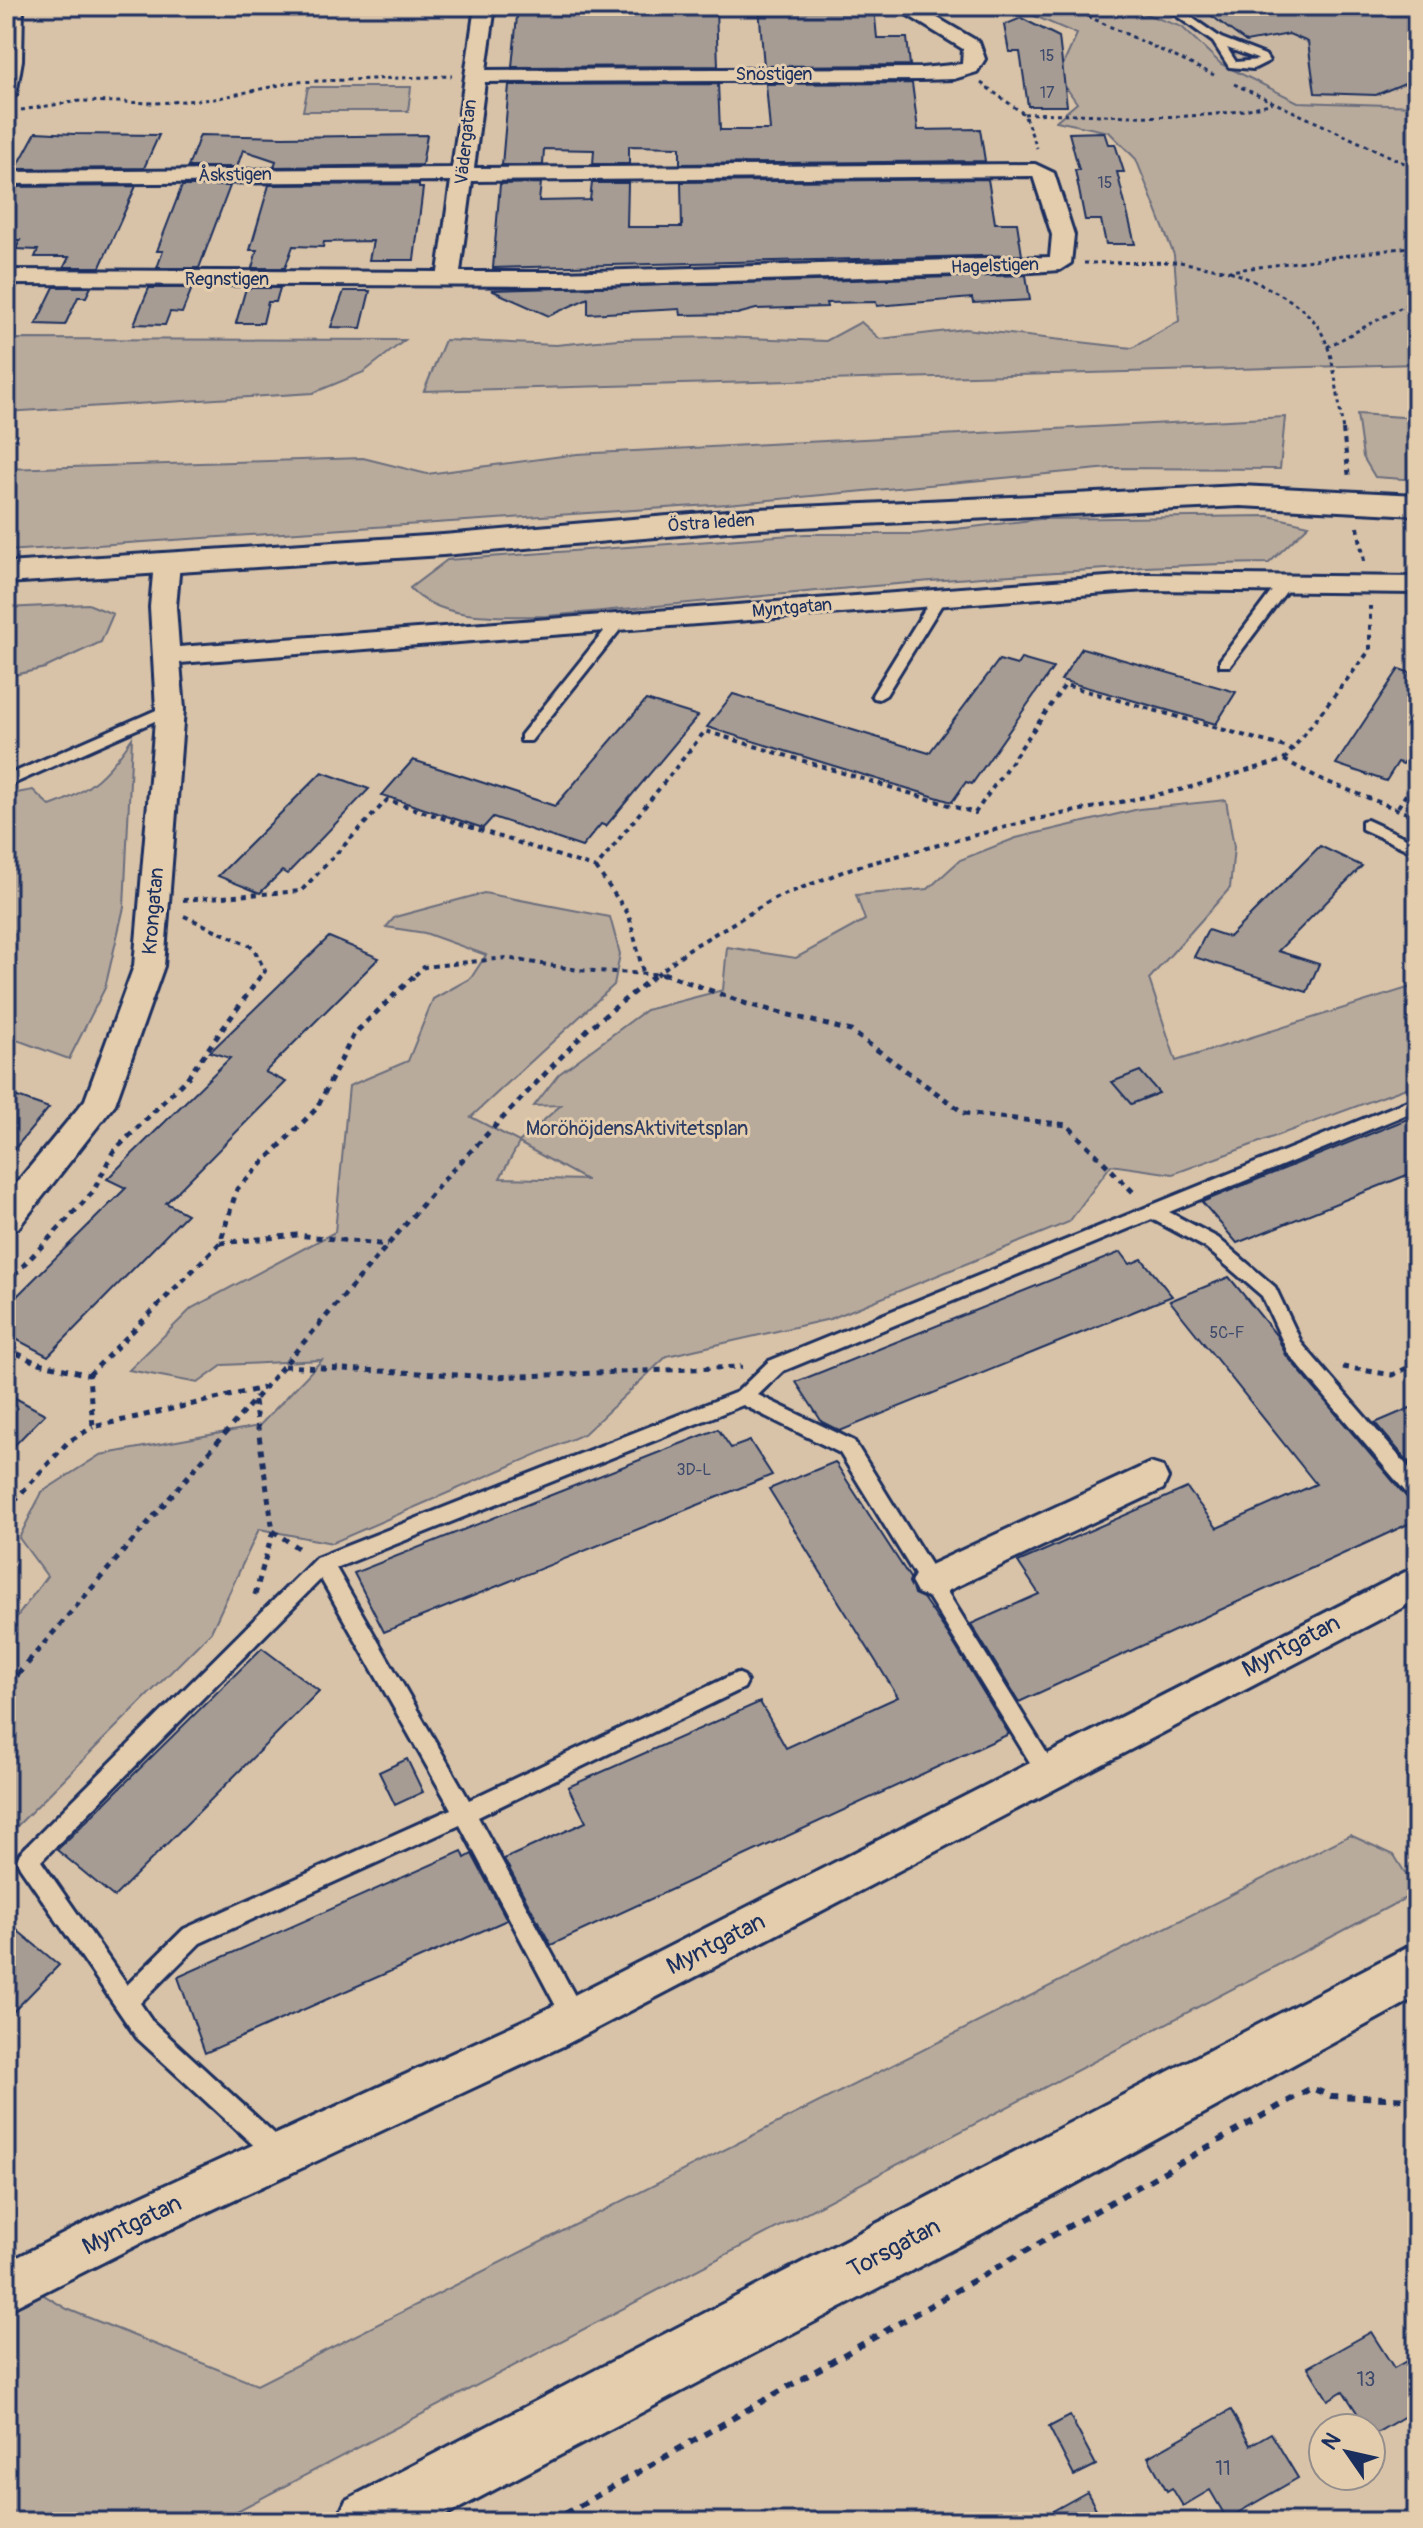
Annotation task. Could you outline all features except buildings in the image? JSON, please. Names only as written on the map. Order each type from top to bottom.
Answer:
[{"type":"street","points":[[6,95],[12,60],[13,6]]},
{"type":"street","name":"Vädergatan","points":[[448,278],[464,172],[473,76],[485,6]]},
{"type":"street","points":[[903,6],[939,24],[972,46],[975,59],[970,68],[963,70]]},
{"type":"street","name":"Snöstigen","points":[[473,76],[921,74],[963,70]]},
{"type":"street","points":[[464,172],[1043,173]]},
{"type":"street","name":"Åskstigen","points":[[6,178],[464,172]]},
{"type":"street","name":"Hagelstigen","points":[[448,278],[750,275],[1060,263],[1063,235],[1043,173]]},
{"type":"street","name":"Regnstigen","points":[[6,277],[448,278]]},
{"type":"street","name":"Östra leden","points":[[6,573],[739,520],[1193,498],[1240,496],[1417,505]]},
{"type":"street","name":"Krongatan","points":[[6,1219],[99,1104],[149,966],[170,709],[163,607],[167,563]]},
{"type":"street","name":"Myntgatan","points":[[167,656],[1146,582],[1367,582],[1417,585]]},
{"type":"street","points":[[930,1582],[1150,1478]]},
{"type":"street","name":"Myntgatan","points":[[6,2288],[574,2017],[1049,1775],[1417,1582]]},
{"type":"street","name":"Torsgatan","points":[[368,2522],[1008,2188],[1417,1968]]},
{"type":"lane","points":[[1168,6],[1217,40]]},
{"type":"lane","points":[[1225,663],[1286,582]]},
{"type":"lane","points":[[879,695],[940,596]]},
{"type":"lane","points":[[526,738],[618,623]]},
{"type":"lane","points":[[6,782],[170,709]]},
{"type":"lane","points":[[1367,825],[1417,849]]},
{"type":"lane","points":[[281,2155],[145,2030],[28,1860],[323,1564],[744,1397],[776,1366],[1417,1103]]},
{"type":"lane","points":[[1153,1211],[1212,1243],[1269,1292],[1295,1348],[1417,1491]]},
{"type":"lane","points":[[744,1397],[847,1447],[1049,1775]]},
{"type":"lane","points":[[323,1564],[465,1813],[574,2017]]},
{"type":"lane","points":[[125,2002],[192,1936],[465,1813],[737,1682]]},
{"type":"path","points":[[1066,6],[1217,77]]},
{"type":"path","points":[[963,70],[1024,114],[1030,123],[1043,173]]},
{"type":"path","points":[[21,110],[80,101],[156,103],[214,99],[294,82],[473,76]]},
{"type":"path","points":[[1231,83],[1417,169]]},
{"type":"path","points":[[1024,114],[1117,113],[1207,119],[1272,103]]},
{"type":"path","points":[[1229,271],[1417,246]]},
{"type":"path","points":[[1060,263],[1180,262],[1229,271],[1294,301],[1316,319],[1327,347],[1350,482]]},
{"type":"path","points":[[1327,347],[1417,299]]},
{"type":"path","points":[[6,1688],[448,1175],[588,1029],[689,949],[776,898],[852,868],[1032,820],[1184,789],[1284,760],[1370,650],[1372,623],[1357,518]]},
{"type":"path","points":[[596,868],[705,731],[975,813],[1065,685],[1292,749]]},
{"type":"path","points":[[1284,760],[1325,781],[1417,817]]},
{"type":"path","points":[[1398,807],[1417,777]]},
{"type":"path","points":[[154,902],[301,891],[387,800],[596,868],[629,915],[643,972]]},
{"type":"path","points":[[6,1284],[93,1192],[113,1152],[188,1077],[265,971],[253,947],[154,902]]},
{"type":"path","points":[[93,1427],[89,1375],[220,1243],[237,1189],[317,1108],[354,1034],[424,967],[506,958],[578,970],[660,972],[747,1004],[851,1031],[964,1113],[1067,1125],[1153,1211]]},
{"type":"path","points":[[220,1243],[297,1235],[388,1245]]},
{"type":"path","points":[[6,1348],[35,1362],[89,1375]]},
{"type":"path","points":[[1306,1362],[1393,1375],[1417,1363]]},
{"type":"path","points":[[283,1366],[496,1377],[776,1366]]},
{"type":"path","points":[[6,1510],[68,1442],[93,1427],[265,1387]]},
{"type":"path","points":[[242,1645],[273,1531],[254,1400]]},
{"type":"path","points":[[273,1531],[323,1564]]},
{"type":"path","points":[[551,2522],[1311,2088],[1331,2096],[1417,2099]]},
{"type":"shaded area","points":[[1123,6],[1417,6],[1417,106],[1298,102],[1221,64],[1182,27]]},
{"type":"green space","points":[[1011,6],[1123,6],[1182,27],[1221,64],[1298,102],[1417,106],[1417,364],[424,391],[445,340],[556,345],[618,339],[719,337],[826,341],[861,322],[880,339],[965,329],[1132,348],[1179,321],[1174,255],[1136,159],[1109,132],[1056,121],[1077,103],[1058,76],[1077,34]]},
{"type":"green space","points":[[308,87],[411,87],[408,111],[303,111]]},
{"type":"green space","points":[[6,339],[405,340],[364,372],[313,393],[6,412]]},
{"type":"green space","points":[[1357,414],[1417,418],[1417,480],[1375,477],[1363,457]]},
{"type":"green space","points":[[1285,417],[1280,469],[1110,468],[727,504],[6,551],[6,469],[363,458],[427,474],[577,454]]},
{"type":"green space","points":[[1269,516],[1309,525],[1269,563],[997,576],[546,616],[455,612],[423,599],[410,588],[447,560],[806,534],[914,534],[1040,519]]},
{"type":"green space","points":[[88,604],[113,614],[101,642],[45,668],[6,677],[6,608]]},
{"type":"green space","points":[[132,738],[124,907],[105,988],[69,1059],[6,1036],[6,800],[11,794],[33,790],[50,806],[64,801],[97,780]]},
{"type":"green space","name":"MoröhöjdensAktivitetsplan","points":[[1226,800],[1234,847],[1230,888],[1149,979],[1176,1061],[1417,985],[1417,1084],[1173,1174],[1111,1165],[1069,1222],[830,1319],[667,1356],[584,1434],[332,1543],[259,1529],[211,1632],[6,1837],[6,1632],[47,1576],[19,1538],[42,1492],[100,1455],[259,1426],[322,1360],[223,1365],[198,1383],[129,1370],[192,1308],[335,1232],[349,1086],[408,1061],[433,999],[471,978],[486,955],[425,933],[386,927],[395,917],[484,893],[610,917],[620,954],[614,985],[471,1117],[519,1142],[561,1105],[534,1106],[559,1074],[646,1010],[723,990],[727,947],[796,958],[865,920],[856,895],[928,889],[960,860],[1016,838],[1139,809]],"holes":[[[519,1143],[586,1180],[500,1178]]]},
{"type":"green space","points":[[1350,1835],[1394,1855],[1417,1892],[216,2522],[6,2522],[6,2272],[67,2309],[257,2385]]}]
